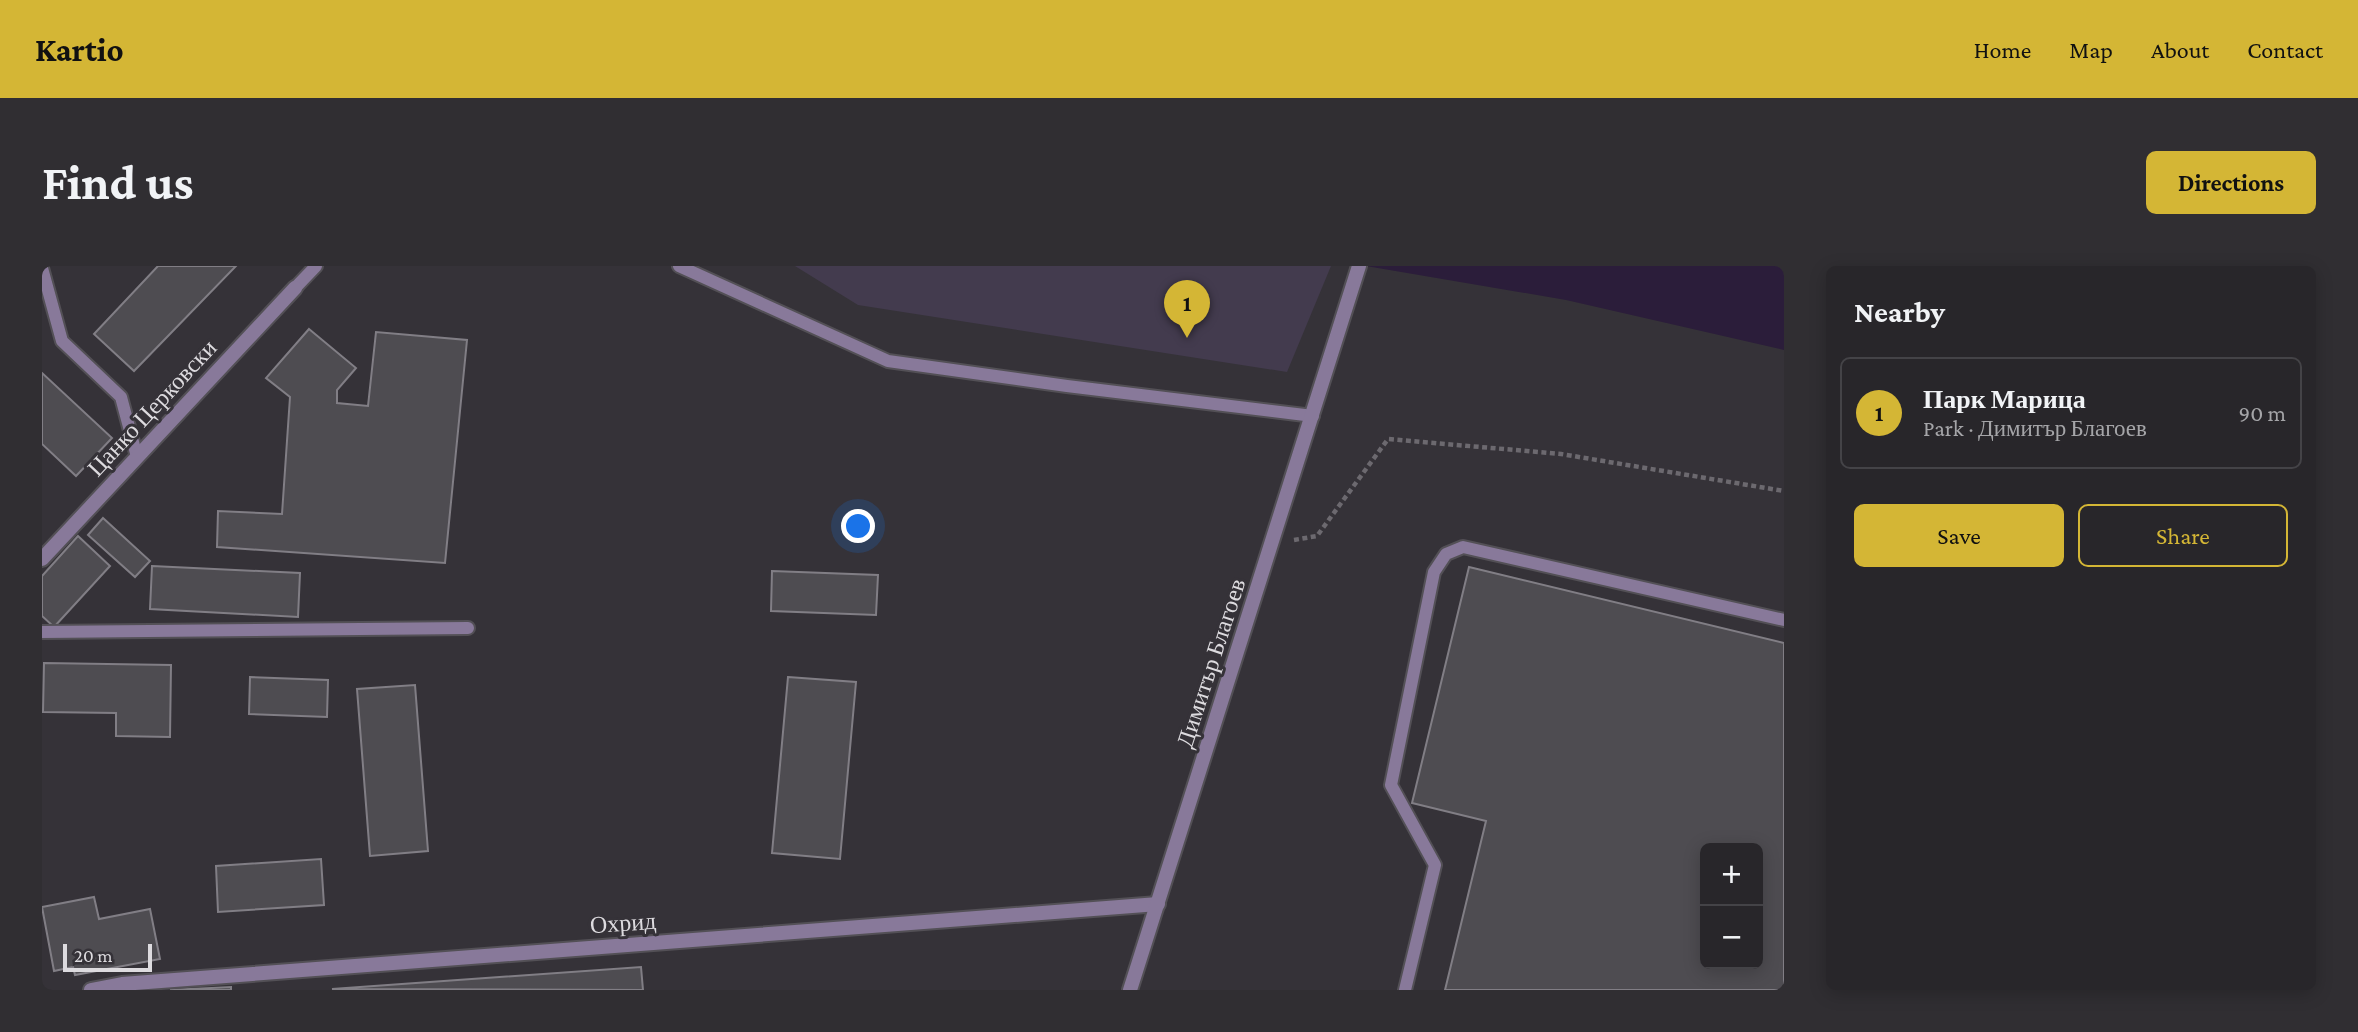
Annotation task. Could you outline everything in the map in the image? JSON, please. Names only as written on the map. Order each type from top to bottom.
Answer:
[{"type":"street","name":"Димитър Благоев","points":[[1130,990],[1359,266]]},
{"type":"street","name":"Цанко Церковски","points":[[42,559],[295,288]]},
{"type":"street","name":"Охрид","points":[[92,990],[122,984],[1158,905]]},
{"type":"lane","points":[[295,288],[316,266]]},
{"type":"lane","points":[[679,266],[888,360],[1067,386],[1313,416]]},
{"type":"lane","points":[[42,268],[62,341],[121,397],[137,457]]},
{"type":"lane","points":[[1405,990],[1434,865],[1391,785],[1434,572],[1446,554],[1464,547],[1784,620]]},
{"type":"lane","points":[[42,632],[468,628]]},
{"type":"path","points":[[1272,544],[1317,537],[1388,439],[1560,454],[1784,491]]},
{"type":"shaded area","points":[[795,266],[1331,266],[1287,372],[858,305]]},
{"type":"shaded area","points":[[1366,266],[1784,266],[1784,350],[1566,300]]},
{"type":"building","points":[[158,266],[236,266],[134,371],[94,334]]},
{"type":"building","points":[[309,329],[356,368],[337,390],[337,403],[368,406],[376,332],[467,340],[445,563],[217,547],[218,511],[282,514],[290,397],[266,378]]},
{"type":"building","points":[[42,373],[112,438],[76,476],[42,444]]},
{"type":"building","points":[[103,518],[150,561],[135,577],[88,535]]},
{"type":"building","points":[[78,536],[110,566],[54,627],[42,616],[42,576]]},
{"type":"building","points":[[152,566],[300,573],[298,617],[150,609]]},
{"type":"building","points":[[1469,567],[1784,643],[1784,990],[1445,990],[1486,821],[1412,803]]},
{"type":"building","points":[[772,571],[878,575],[876,615],[771,611]]},
{"type":"building","points":[[44,663],[171,665],[170,737],[116,736],[116,713],[43,712]]},
{"type":"building","points":[[250,677],[328,680],[327,717],[249,714]]},
{"type":"building","points":[[788,677],[856,682],[840,859],[772,853]]},
{"type":"building","points":[[415,685],[428,851],[370,856],[357,689]]},
{"type":"building","points":[[321,859],[324,905],[218,912],[216,866]]},
{"type":"building","points":[[94,897],[99,919],[150,909],[160,959],[75,975],[73,967],[54,971],[42,907]]},
{"type":"building","points":[[641,967],[643,990],[332,989]]},
{"type":"building","points":[[231,987],[231,990],[170,990]]},
{"type":"place","name":"Парк Марица","points":[[1187,338]]}]
